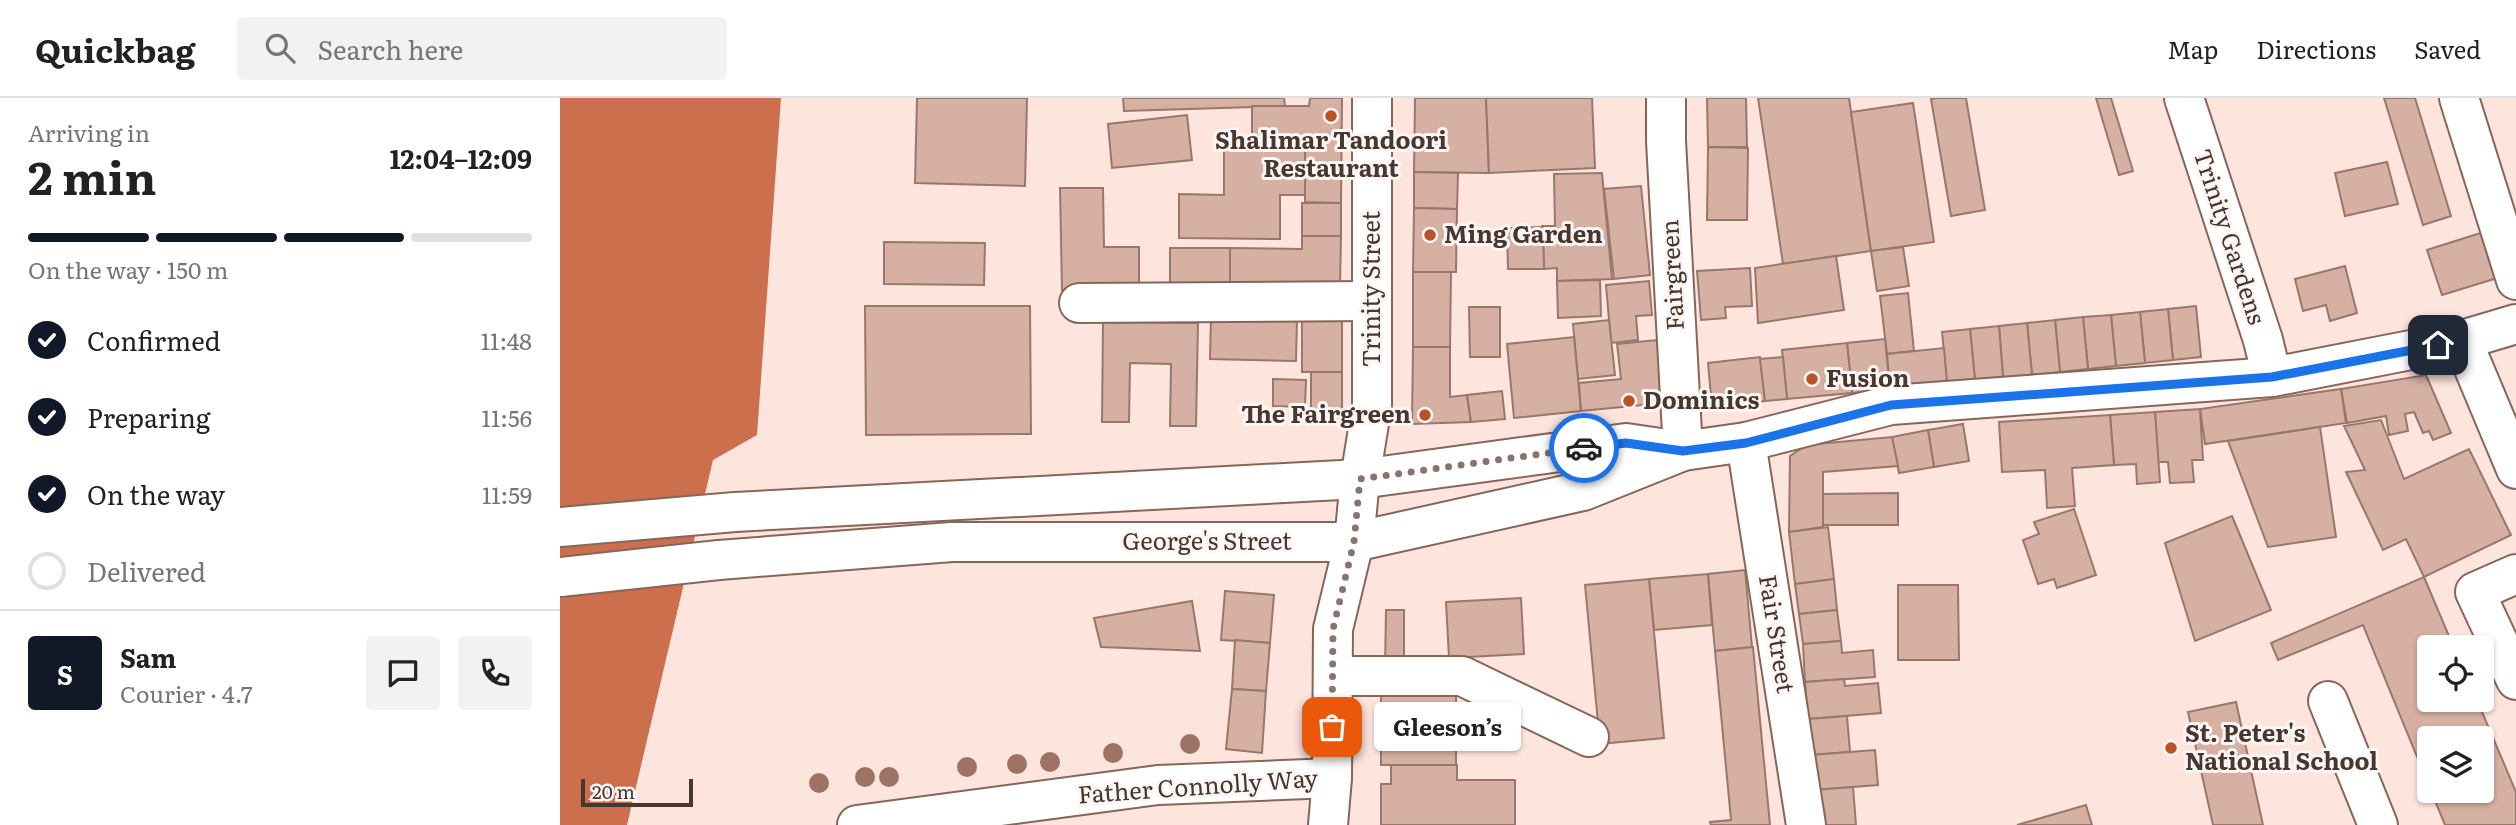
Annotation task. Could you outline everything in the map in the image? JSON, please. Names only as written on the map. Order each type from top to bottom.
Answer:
[{"type":"main road","name":"Trinity Street","points":[[1328,825],[1332,778],[1333,629],[1354,542],[1360,479],[1373,405],[1372,98]]},
{"type":"main road","name":"Fairgreen","points":[[1666,98],[1683,451]]},
{"type":"main road","name":"Trinity Gardens","points":[[2184,98],[2263,340],[2272,377]]},
{"type":"main road","points":[[2459,98],[2516,280]]},
{"type":"main road","points":[[1079,303],[1372,301]]},
{"type":"main road","name":"George's Street","points":[[560,577],[719,560],[952,542],[1354,542],[1583,491],[1683,451],[1746,443],[1891,405],[2272,377],[2462,340],[2516,324]]},
{"type":"main road","points":[[2462,340],[2516,469]]},
{"type":"main road","name":"George's Street","points":[[560,527],[734,512],[1360,479],[1626,443],[1683,451]]},
{"type":"main road","name":"Fair Street","points":[[1746,443],[1806,825]]},
{"type":"main road","points":[[2516,574],[2475,592],[2516,680]]},
{"type":"main road","points":[[1333,676],[1462,676],[1589,737]]},
{"type":"main road","points":[[2328,701],[2378,825]]},
{"type":"main road","name":"Father Connolly Way","points":[[856,825],[919,820],[1158,785],[1332,778]]},
{"type":"shaded area","points":[[560,98],[781,98],[757,435],[713,460],[627,825],[560,825]]},
{"type":"building","points":[[917,98],[1027,98],[1025,186],[915,183]]},
{"type":"building","points":[[1123,98],[1284,98],[1285,106],[1124,111]]},
{"type":"building","points":[[1310,98],[1342,98],[1341,203],[1305,202],[1305,145],[1252,145],[1252,106],[1309,106]]},
{"type":"building","points":[[1415,98],[1486,98],[1489,173],[1414,172]]},
{"type":"building","points":[[1486,98],[1592,98],[1595,168],[1489,173]]},
{"type":"building","points":[[1707,98],[1746,98],[1747,147],[1708,147]]},
{"type":"building","points":[[1758,98],[1849,98],[1871,251],[1783,264]]},
{"type":"building","points":[[1966,98],[1985,210],[1951,216],[1931,99]]},
{"type":"building","points":[[2096,98],[2111,98],[2133,171],[2119,175]]},
{"type":"building","points":[[2384,98],[2415,98],[2451,216],[2423,225]]},
{"type":"building","points":[[1913,103],[1934,242],[1871,251],[1851,112]]},
{"type":"building","points":[[1187,115],[1192,160],[1112,168],[1108,124]]},
{"type":"building","points":[[1224,144],[1305,145],[1305,195],[1280,195],[1280,239],[1179,238],[1179,194],[1224,195]]},
{"type":"building","points":[[1708,147],[1748,148],[1747,220],[1707,220]]},
{"type":"building","points":[[2387,162],[2398,204],[2345,216],[2335,173]]},
{"type":"building","points":[[1414,172],[1458,173],[1457,209],[1414,208]]},
{"type":"building","points":[[1602,173],[1612,279],[1557,281],[1557,268],[1544,269],[1542,226],[1555,226],[1554,174]]},
{"type":"building","points":[[1641,186],[1650,275],[1614,279],[1604,189]]},
{"type":"building","points":[[1060,188],[1103,188],[1104,247],[1139,247],[1139,289],[1062,290]]},
{"type":"building","points":[[1302,203],[1341,203],[1341,236],[1302,236]]},
{"type":"building","points":[[1414,208],[1457,209],[1456,272],[1413,272]]},
{"type":"building","points":[[1543,227],[1544,269],[1508,269],[1507,228]]},
{"type":"building","points":[[2493,229],[2507,275],[2442,295],[2427,250]]},
{"type":"building","points":[[1302,236],[1341,236],[1340,285],[1230,284],[1230,248],[1302,249]]},
{"type":"building","points":[[884,242],[985,243],[984,285],[884,284]]},
{"type":"building","points":[[1903,247],[1909,286],[1877,291],[1871,251]]},
{"type":"building","points":[[1170,248],[1230,248],[1230,284],[1170,283]]},
{"type":"building","points":[[1836,256],[1844,310],[1758,323],[1755,268]]},
{"type":"building","points":[[2345,266],[2357,313],[2330,321],[2326,305],[2303,311],[2295,279]]},
{"type":"building","points":[[1750,268],[1752,306],[1725,307],[1726,318],[1701,320],[1697,271]]},
{"type":"building","points":[[1413,272],[1451,272],[1450,347],[1413,347]]},
{"type":"building","points":[[1600,280],[1601,316],[1558,318],[1557,281]]},
{"type":"building","points":[[1649,281],[1652,315],[1636,316],[1638,340],[1611,343],[1606,285]]},
{"type":"building","points":[[1908,293],[1914,351],[1887,354],[1880,296]]},
{"type":"building","points":[[865,306],[1030,306],[1031,434],[866,435]]},
{"type":"building","points":[[2196,306],[2201,357],[2173,360],[2168,309]]},
{"type":"building","points":[[1469,307],[1500,307],[1500,357],[1470,357]]},
{"type":"building","points":[[2168,309],[2173,360],[2145,363],[2140,312]]},
{"type":"building","points":[[2140,312],[2145,363],[2116,366],[2111,315]]},
{"type":"building","points":[[2111,315],[2116,366],[2088,369],[2083,317]]},
{"type":"building","points":[[1211,317],[1297,319],[1296,361],[1210,359]]},
{"type":"building","points":[[2083,317],[2088,369],[2060,372],[2055,320]]},
{"type":"building","points":[[1609,320],[1615,375],[1578,379],[1573,324]]},
{"type":"building","points":[[2055,320],[2060,372],[2032,375],[2027,323]]},
{"type":"building","points":[[1302,321],[1342,321],[1342,372],[1302,372]]},
{"type":"building","points":[[1103,322],[1198,323],[1196,426],[1170,426],[1171,364],[1130,363],[1129,422],[1102,422]]},
{"type":"building","points":[[2027,323],[2032,375],[2003,377],[1999,326]]},
{"type":"building","points":[[1999,326],[2003,377],[1975,380],[1970,329]]},
{"type":"building","points":[[1970,329],[1975,380],[1947,383],[1942,332]]},
{"type":"building","points":[[1574,337],[1581,411],[1514,418],[1507,344]]},
{"type":"building","points":[[1885,339],[1890,389],[1852,393],[1847,343]]},
{"type":"building","points":[[1657,340],[1663,403],[1581,411],[1579,383],[1621,379],[1617,344]]},
{"type":"building","points":[[1847,343],[1852,393],[1787,399],[1782,350]]},
{"type":"building","points":[[1413,347],[1450,347],[1450,397],[1467,395],[1471,422],[1412,424]]},
{"type":"building","points":[[1944,348],[1947,383],[1890,389],[1887,354]]},
{"type":"building","points":[[1760,357],[1765,401],[1712,407],[1708,363]]},
{"type":"building","points":[[1783,357],[1787,399],[1765,401],[1760,359]]},
{"type":"building","points":[[1311,372],[1342,372],[1342,424],[1311,424]]},
{"type":"building","points":[[2426,375],[2451,433],[2433,440],[2429,431],[2423,433],[2414,412],[2405,414],[2408,431],[2389,435],[2386,416],[2347,423],[2341,389]]},
{"type":"building","points":[[1273,379],[1306,380],[1305,407],[1273,406]]},
{"type":"building","points":[[2341,389],[2346,423],[2205,444],[2200,409]]},
{"type":"building","points":[[1502,391],[1505,419],[1471,422],[1467,395]]},
{"type":"building","points":[[2200,409],[2203,460],[2192,460],[2194,482],[2170,483],[2168,462],[2158,462],[2155,412]]},
{"type":"building","points":[[2155,412],[2160,482],[2137,484],[2136,464],[2114,465],[2110,415]]},
{"type":"building","points":[[2110,415],[2114,465],[2072,468],[2075,506],[2047,508],[2045,470],[2002,472],[1999,422]]},
{"type":"building","points":[[2381,420],[2404,479],[2469,449],[2511,535],[2424,577],[2406,539],[2383,550],[2346,472],[2365,470],[2344,426]]},
{"type":"building","points":[[1963,424],[1969,461],[1934,467],[1928,430]]},
{"type":"building","points":[[2320,427],[2336,537],[2268,547],[2228,441]]},
{"type":"building","points":[[1928,430],[1934,467],[1899,473],[1892,437]]},
{"type":"building","points":[[1892,437],[1898,466],[1823,472],[1823,527],[1789,532],[1790,456],[1806,445]]},
{"type":"building","points":[[1898,493],[1898,525],[1823,525],[1823,494]]},
{"type":"building","points":[[2074,509],[2096,575],[2057,588],[2054,579],[2038,584],[2023,540],[2039,534],[2034,522]]},
{"type":"building","points":[[2232,516],[2271,610],[2195,641],[2165,543]]},
{"type":"building","points":[[1828,527],[1834,579],[1795,584],[1789,532]]},
{"type":"building","points":[[1745,570],[1752,647],[1715,651],[1708,574]]},
{"type":"building","points":[[1708,574],[1712,625],[1654,630],[1649,579]]},
{"type":"building","points":[[2424,577],[2449,635],[2417,635],[2417,712],[2482,712],[2488,726],[2417,726],[2417,757],[2363,625],[2278,660],[2271,643]]},
{"type":"building","points":[[1649,579],[1664,738],[1600,744],[1585,585]]},
{"type":"building","points":[[1834,579],[1837,610],[1799,614],[1795,584]]},
{"type":"building","points":[[1898,585],[1958,585],[1959,660],[1898,660]]},
{"type":"building","points":[[1225,591],[1274,595],[1270,643],[1221,640]]},
{"type":"building","points":[[1521,598],[1524,654],[1449,658],[1446,602]]},
{"type":"building","points":[[1192,601],[1200,651],[1101,647],[1094,618]]},
{"type":"building","points":[[1386,610],[1404,610],[1404,669],[1385,669]]},
{"type":"building","points":[[1837,610],[1841,641],[1803,644],[1799,614]]},
{"type":"building","points":[[1235,640],[1270,643],[1266,691],[1232,689]]},
{"type":"building","points":[[1841,641],[1842,653],[1873,650],[1875,677],[1805,682],[1803,644]]},
{"type":"building","points":[[1753,647],[1770,825],[1711,825],[1710,822],[1731,820],[1715,651]]},
{"type":"building","points":[[1844,679],[1845,686],[1878,683],[1881,713],[1808,719],[1805,682]]},
{"type":"building","points":[[1381,683],[1456,683],[1456,765],[1381,765]]},
{"type":"building","points":[[1232,689],[1266,691],[1262,753],[1226,749]]},
{"type":"building","points":[[2236,702],[2263,825],[2213,825],[2188,712]]},
{"type":"building","points":[[1847,716],[1850,752],[1811,755],[1808,719]]},
{"type":"building","points":[[2494,740],[2516,792],[2516,825],[2445,825],[2436,803],[2494,803]]},
{"type":"building","points":[[1875,750],[1878,785],[1814,790],[1811,755]]},
{"type":"building","points":[[1391,765],[1457,765],[1457,780],[1515,780],[1515,825],[1381,825],[1381,784],[1391,784]]},
{"type":"building","points":[[1853,787],[1856,825],[1817,825],[1814,790]]},
{"type":"building","points":[[2086,805],[2092,825],[2017,825]]},
{"type":"way so far","points":[[1332,727],[1333,629],[1354,542],[1360,479],[1584,448]]},
{"type":"place","name":"Shalimar Tandoori Restaurant","points":[[1331,116]]},
{"type":"place","name":"Ming Garden","points":[[1430,235]]},
{"type":"place","name":"Fusion","points":[[1812,379]]},
{"type":"place","name":"Dominics","points":[[1629,401]]},
{"type":"place","name":"The Fairgreen","points":[[1425,415]]},
{"type":"place","name":"Gleeson’s","points":[[1332,727]]},
{"type":"place","name":"St. Peter's National School","points":[[2171,748]]},
{"type":"route","points":[[1584,448],[1626,443],[1683,451],[1746,443],[1891,405],[2272,377],[2438,345]]}]
